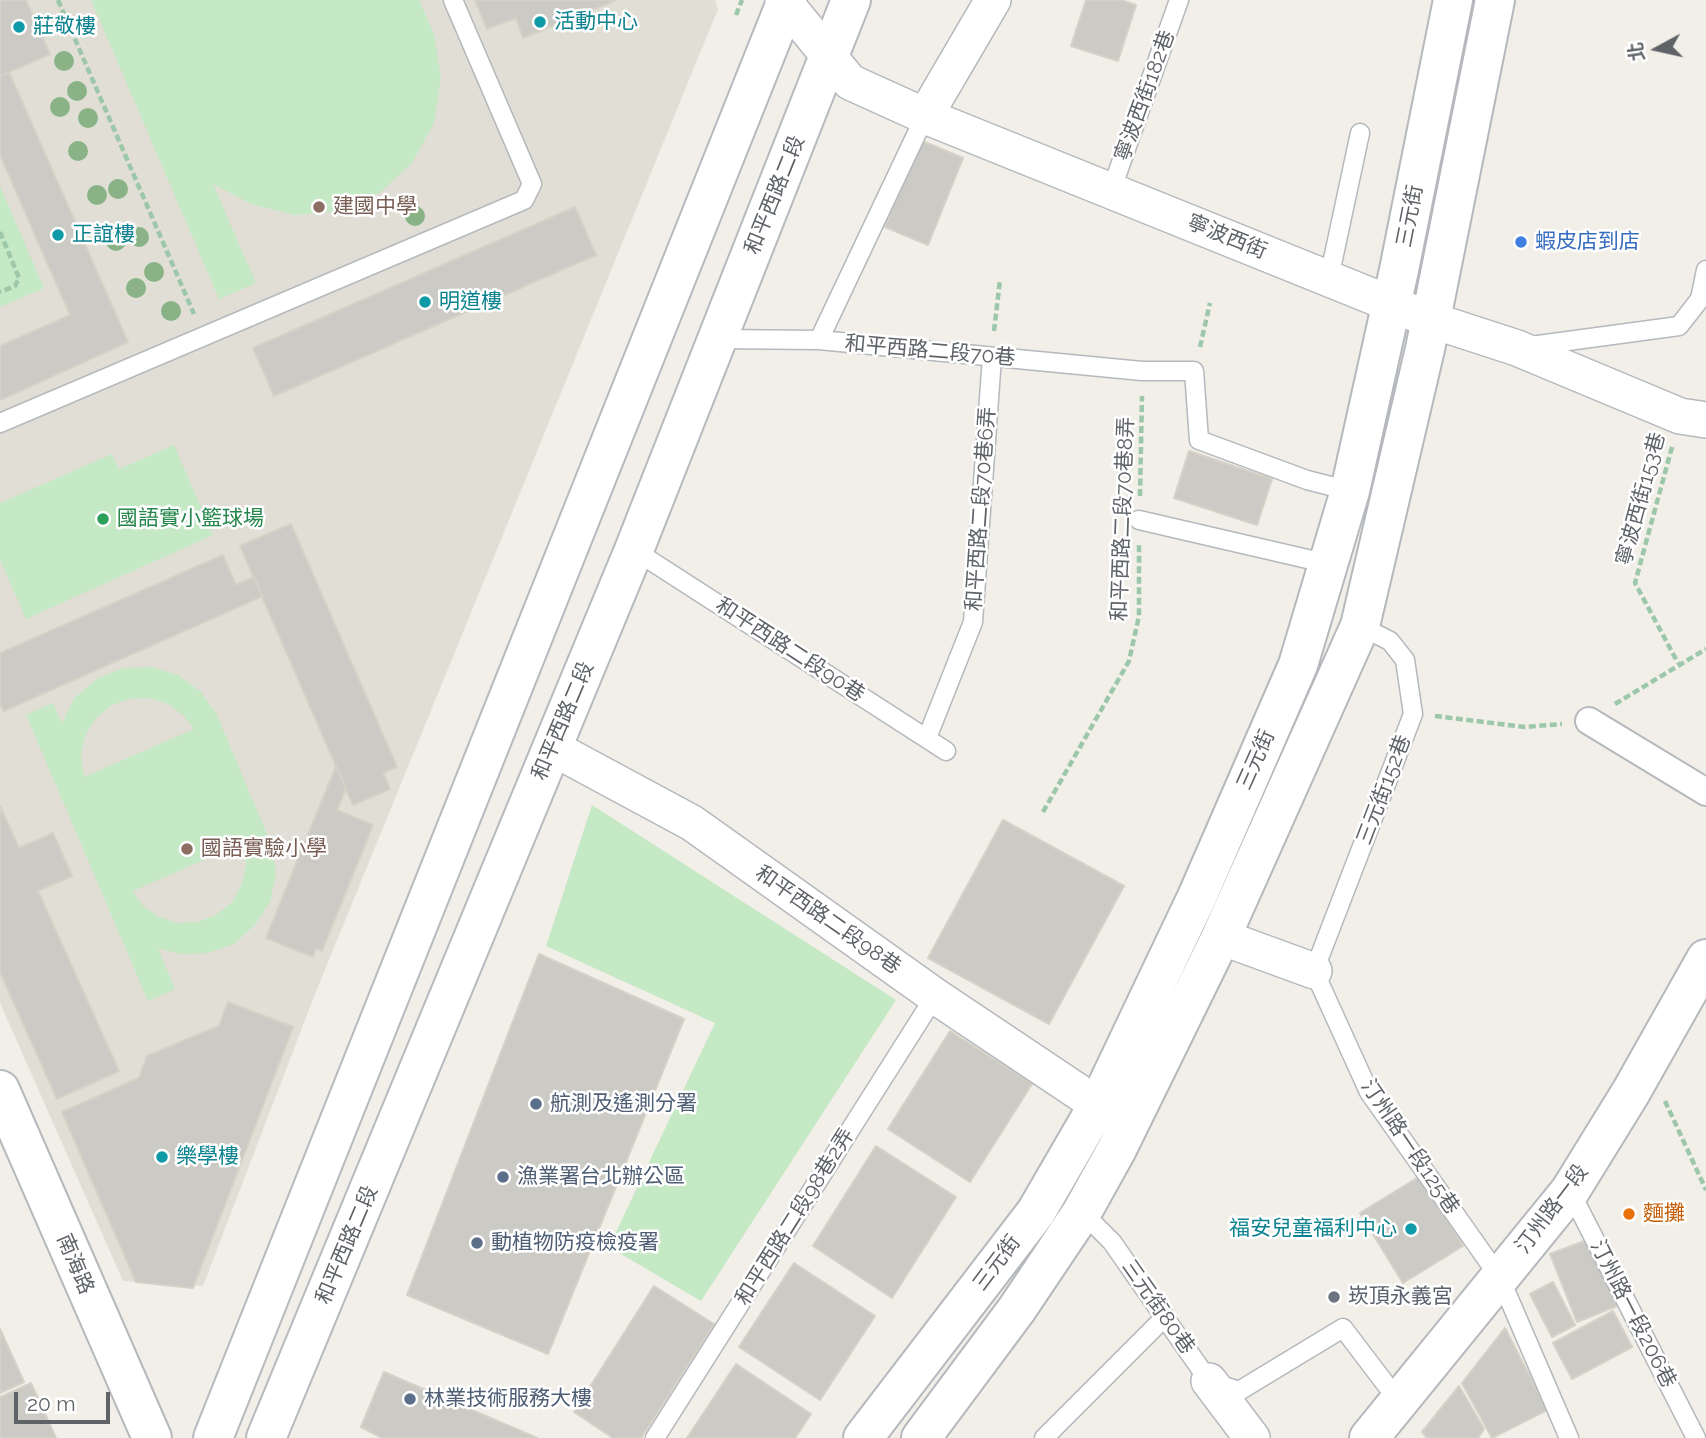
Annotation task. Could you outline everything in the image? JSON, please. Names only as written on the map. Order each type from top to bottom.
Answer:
[{"type":"street","name":"和平西路二段","points":[[266,1438],[634,550],[851,0]]},
{"type":"street","points":[[925,116],[993,0]]},
{"type":"street","name":"三元街","points":[[863,1438],[1036,1212],[1098,1105],[1197,897],[1298,665],[1350,491],[1453,0]]},
{"type":"street","name":"三元街","points":[[921,1438],[1017,1309],[1082,1212],[1117,1149],[1221,937],[1360,626],[1431,320],[1494,0]]},
{"type":"street","name":"寧波西街","points":[[785,1],[850,82],[925,116],[1431,320],[1517,348],[1693,418]]},
{"type":"street","points":[[214,1438],[785,1]]},
{"type":"street","points":[[1589,721],[1706,792]]},
{"type":"street","name":"和平西路二段98巷","points":[[551,747],[692,822],[935,996],[1098,1105]]},
{"type":"street","points":[[1221,937],[1314,971]]},
{"type":"street","name":"汀州路一段","points":[[1369,1438],[1570,1191],[1706,959]]},
{"type":"street","name":"南海路","points":[[0,1090],[9,1136],[152,1438]]},
{"type":"street","points":[[1224,1386],[1252,1438]]},
{"type":"lane","points":[[0,423],[524,200],[532,184],[453,0]]},
{"type":"lane","name":"寧波西街182巷","points":[[1111,191],[1179,0]]},
{"type":"lane","points":[[819,341],[925,116]]},
{"type":"lane","points":[[1329,278],[1360,133]]},
{"type":"lane","points":[[1517,348],[1679,326],[1700,299],[1706,270]]},
{"type":"lane","name":"和平西路二段70巷","points":[[718,339],[819,341],[1142,371],[1194,372]]},
{"type":"lane","name":"和平西路二段70巷6弄","points":[[927,738],[973,622],[992,357]]},
{"type":"lane","points":[[1194,372],[1199,440],[1307,480],[1350,491]]},
{"type":"lane","points":[[1139,520],[1329,565]]},
{"type":"lane","name":"和平西路二段90巷","points":[[634,550],[946,751]]},
{"type":"lane","name":"三元街152巷","points":[[1314,971],[1413,714],[1405,660],[1390,641],[1360,626]]},
{"type":"lane","name":"汀州路一段125巷","points":[[1314,971],[1369,1092],[1500,1278],[1569,1438]]},
{"type":"lane","name":"和平西路二段98巷2弄","points":[[655,1438],[935,996]]},
{"type":"lane","name":"汀州路一段206巷","points":[[1570,1191],[1696,1438]]},
{"type":"lane","name":"三元街80巷","points":[[1082,1212],[1112,1242],[1165,1317],[1224,1386]]},
{"type":"lane","points":[[1044,1438],[1165,1317]]},
{"type":"lane","points":[[1224,1386],[1343,1328],[1400,1403]]},
{"type":"path","points":[[58,0],[203,336]]},
{"type":"path","points":[[736,15],[742,0]]},
{"type":"path","points":[[0,232],[19,278],[15,286],[0,292]]},
{"type":"path","points":[[992,357],[1000,280]]},
{"type":"path","points":[[1194,372],[1210,303]]},
{"type":"path","name":"和平西路二段70巷8弄","points":[[1043,812],[1129,661],[1139,616],[1142,371]]},
{"type":"path","name":"寧波西街153巷","points":[[1678,663],[1635,583],[1693,418]]},
{"type":"path","points":[[1413,714],[1525,727],[1589,721],[1678,663],[1706,649]]},
{"type":"path","points":[[1647,1063],[1706,1190]]},
{"type":"shaded area","points":[[0,0],[715,0],[718,9],[315,994],[203,1286],[123,1281],[0,1003]]},
{"type":"green space","points":[[91,0],[419,0],[434,34],[441,79],[434,123],[412,163],[379,193],[339,211],[294,215],[251,204],[213,184],[256,283],[219,299]]},
{"type":"green space","points":[[0,186],[44,288],[0,307]]},
{"type":"green space","name":"國語實小籃球場","points":[[174,445],[213,535],[26,619],[0,560],[0,503],[112,454],[119,469]]},
{"type":"green space","points":[[151,667],[178,675],[201,692],[217,715],[272,846],[276,874],[270,902],[255,925],[234,944],[208,953],[180,954],[158,948],[175,989],[148,1001],[26,715],[53,703],[62,723],[74,698],[97,679],[123,668]],"holes":[[[149,698],[168,704],[184,716],[194,729],[84,777],[81,756],[85,736],[95,719],[110,706],[129,699]],[[243,843],[246,864],[242,884],[232,902],[216,915],[198,922],[178,923],[159,917],[143,906],[133,891]]]},
{"type":"green space","points":[[592,805],[896,1000],[701,1301],[609,1247],[715,1023],[546,946]]},
{"type":"building","name":"莊敬樓","points":[[0,0],[26,0],[50,54],[0,76]]},
{"type":"building","name":"活動中心","points":[[475,0],[616,0],[523,38],[516,18],[487,29]]},
{"type":"building","points":[[1086,0],[1121,0],[1136,5],[1118,61],[1071,46]]},
{"type":"building","name":"正誼樓","points":[[9,72],[128,342],[0,400],[0,346],[70,315],[0,155],[0,76]]},
{"type":"building","points":[[920,140],[963,158],[928,245],[885,227]]},
{"type":"building","name":"明道樓","points":[[575,207],[596,255],[274,396],[253,348]]},
{"type":"building","points":[[1189,451],[1272,479],[1257,525],[1174,498]]},
{"type":"building","points":[[291,524],[397,767],[383,773],[390,789],[353,805],[240,546]]},
{"type":"building","points":[[223,555],[236,585],[254,577],[263,596],[4,711],[0,705],[0,653]]},
{"type":"building","points":[[336,766],[346,788],[337,810],[373,825],[322,951],[316,948],[313,957],[266,938]]},
{"type":"building","points":[[0,806],[19,848],[53,833],[72,876],[38,891],[119,1071],[57,1099],[0,972]]},
{"type":"building","points":[[1003,820],[1124,886],[1049,1024],[928,958]]},
{"type":"building","points":[[539,954],[684,1019],[548,1354],[407,1295]]},
{"type":"building","name":"樂學樓","points":[[228,1002],[293,1027],[193,1288],[136,1282],[62,1112],[139,1078],[147,1056],[219,1026]]},
{"type":"building","points":[[950,1031],[1032,1084],[970,1182],[888,1129]]},
{"type":"building","points":[[876,1146],[956,1197],[892,1298],[813,1246]]},
{"type":"building","name":"福安兒童福利中心","points":[[1420,1176],[1463,1246],[1403,1283],[1360,1213]]},
{"type":"building","points":[[1590,1239],[1617,1306],[1577,1322],[1550,1254]]},
{"type":"building","points":[[794,1263],[875,1316],[820,1400],[739,1347]]},
{"type":"building","points":[[1553,1282],[1575,1325],[1552,1337],[1530,1294]]},
{"type":"building","points":[[654,1286],[714,1324],[641,1438],[613,1438],[574,1412]]},
{"type":"building","points":[[1613,1311],[1632,1347],[1572,1379],[1553,1343]]},
{"type":"building","points":[[1505,1328],[1547,1410],[1492,1438],[1462,1383]]},
{"type":"building","points":[[0,1329],[24,1382],[0,1393]]},
{"type":"building","points":[[736,1364],[811,1414],[795,1438],[687,1438]]},
{"type":"building","name":"林業技術服務大樓","points":[[384,1372],[537,1438],[382,1438],[361,1427]]},
{"type":"building","points":[[31,1383],[56,1438],[0,1438],[0,1397]]},
{"type":"building","points":[[1459,1386],[1484,1429],[1478,1438],[1427,1438],[1422,1432]]},
{"type":"place","name":"活動中心","points":[[540,22]]},
{"type":"place","name":"莊敬樓","points":[[19,27]]},
{"type":"place","name":"建國中學","points":[[319,207]]},
{"type":"place","name":"正誼樓","points":[[58,235]]},
{"type":"place","name":"蝦皮店到店","points":[[1521,242]]},
{"type":"place","name":"明道樓","points":[[425,302]]},
{"type":"place","name":"國語實小籃球場","points":[[103,519]]},
{"type":"place","name":"國語實驗小學","points":[[187,849]]},
{"type":"place","name":"航測及遙測分署","points":[[536,1104]]},
{"type":"place","name":"樂學樓","points":[[162,1157]]},
{"type":"place","name":"漁業署台北辦公區","points":[[503,1177]]},
{"type":"place","name":"麵攤","points":[[1629,1214]]},
{"type":"place","name":"福安兒童福利中心","points":[[1411,1229]]},
{"type":"place","name":"動植物防疫檢疫署","points":[[477,1243]]},
{"type":"place","name":"崁頂永義宮","points":[[1334,1297]]},
{"type":"place","name":"林業技術服務大樓","points":[[410,1399]]}]
